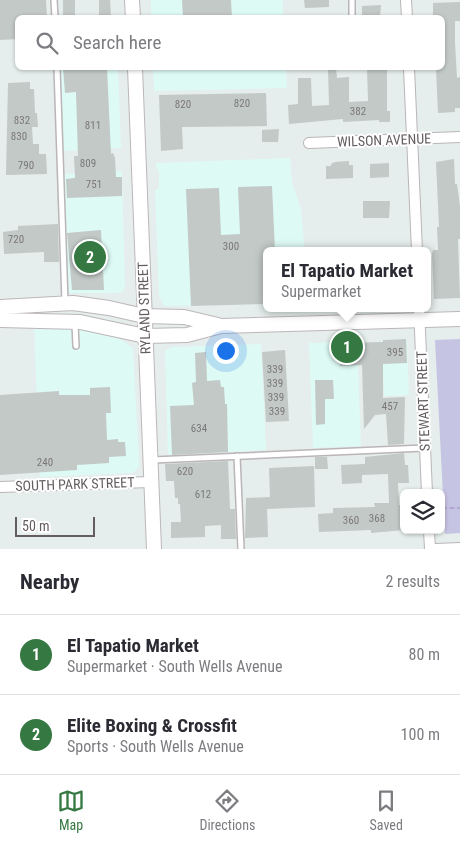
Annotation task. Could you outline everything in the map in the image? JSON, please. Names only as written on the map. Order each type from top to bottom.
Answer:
[{"type":"main road","points":[[132,0],[133,15]]},
{"type":"main road","name":"RYLAND STREET","points":[[134,70],[154,549]]},
{"type":"main road","points":[[0,307],[65,304],[91,305],[144,316],[184,317],[221,326]]},
{"type":"main road","points":[[0,320],[75,321],[145,336],[187,335],[221,326],[419,314],[460,319]]},
{"type":"street","points":[[406,0],[407,15]]},
{"type":"street","points":[[409,70],[417,247]]},
{"type":"street","name":"WILSON AVENUE","points":[[309,142],[460,137]]},
{"type":"street","name":"STEWART STREET","points":[[419,314],[427,489]]},
{"type":"street","name":"SOUTH PARK STREET","points":[[0,487],[151,482]]},
{"type":"street","points":[[429,534],[430,549]]},
{"type":"street","points":[[436,549],[460,548]]},
{"type":"lane","points":[[54,0],[55,15]]},
{"type":"lane","points":[[352,0],[352,15]]},
{"type":"lane","points":[[57,70],[65,304]]},
{"type":"lane","points":[[75,321],[76,346]]},
{"type":"lane","points":[[150,460],[424,448]]},
{"type":"lane","points":[[237,456],[241,549]]},
{"type":"path","points":[[347,347],[348,340]]},
{"type":"path","points":[[445,508],[460,508]]},
{"type":"shaded area","points":[[151,0],[283,0],[283,15],[151,15]]},
{"type":"shaded area","points":[[60,70],[118,70],[121,148],[63,151]]},
{"type":"shaded area","points":[[153,70],[286,70],[287,88],[154,91]]},
{"type":"shaded area","points":[[290,158],[292,182],[301,209],[305,247],[263,247],[263,304],[164,306],[159,296],[155,191],[159,188],[159,171],[156,168],[156,163]]},
{"type":"shaded area","points":[[122,171],[125,288],[122,292],[117,293],[69,293],[63,174]]},
{"type":"shaded area","points":[[56,326],[97,330],[119,338],[133,348],[139,467],[133,473],[40,477],[34,328]]},
{"type":"shaded area","points":[[401,339],[407,341],[409,395],[384,396],[382,340]]},
{"type":"shaded area","points":[[460,339],[460,533],[445,534],[445,489],[443,489],[435,340]]},
{"type":"shaded area","points":[[357,341],[361,446],[313,448],[309,343]]},
{"type":"shaded area","points":[[261,344],[266,450],[168,455],[165,350],[172,347]]},
{"type":"building","points":[[0,0],[46,0],[47,15],[15,15],[15,39],[0,40]]},
{"type":"building","points":[[63,0],[75,0],[75,15],[63,15]]},
{"type":"building","points":[[99,0],[110,0],[111,15],[99,15]]},
{"type":"building","points":[[182,0],[231,0],[232,15],[183,15]]},
{"type":"building","points":[[304,0],[329,0],[329,7],[305,8]]},
{"type":"building","points":[[460,2],[460,21],[455,21],[455,43],[457,78],[460,77],[460,108],[455,108],[455,112],[438,113],[436,70],[445,70],[445,15],[433,15],[433,3]]},
{"type":"building","points":[[381,5],[380,15],[362,15],[362,6]]},
{"type":"building","points":[[63,70],[107,70],[111,154],[113,153],[115,158],[116,177],[122,177],[122,196],[67,198],[66,179],[75,178],[74,156],[78,156],[76,92],[65,93]]},
{"type":"building","points":[[328,70],[336,70],[337,78],[349,77],[349,102],[368,101],[367,70],[387,70],[387,111],[390,111],[390,122],[379,122],[379,120],[343,122],[343,119],[289,124],[288,105],[298,104],[298,78],[311,78],[312,106],[329,105]]},
{"type":"building","points":[[30,82],[30,89],[34,89],[35,113],[37,113],[38,127],[32,127],[33,144],[39,144],[39,154],[46,154],[47,174],[6,175],[8,83]]},
{"type":"building","points":[[266,93],[267,126],[182,127],[183,149],[161,151],[159,95]]},
{"type":"building","points":[[279,129],[278,142],[262,142],[262,130]]},
{"type":"building","points":[[454,159],[455,184],[457,184],[460,206],[460,239],[458,239],[460,298],[434,299],[432,254],[433,250],[438,250],[437,227],[439,227],[436,162]]},
{"type":"building","points":[[349,161],[349,165],[353,165],[353,178],[326,179],[326,166],[331,166],[335,162]]},
{"type":"building","points":[[389,163],[389,177],[370,178],[370,164]]},
{"type":"building","points":[[272,186],[275,247],[263,247],[263,304],[191,306],[186,189],[219,188],[221,235],[240,234],[238,187]]},
{"type":"building","points":[[363,201],[390,201],[389,218],[363,218]]},
{"type":"building","points":[[58,224],[59,262],[44,262],[44,252],[4,254],[3,232],[18,230],[18,226]]},
{"type":"building","points":[[101,230],[104,290],[72,290],[67,233]]},
{"type":"building","points":[[406,339],[407,363],[383,364],[383,398],[405,397],[404,444],[388,445],[386,414],[375,415],[364,429],[362,365],[340,366],[339,343],[383,342],[383,340]]},
{"type":"building","points":[[285,350],[289,421],[266,422],[262,352]]},
{"type":"building","points":[[206,352],[207,381],[220,380],[221,387],[224,387],[225,404],[227,404],[228,452],[172,455],[170,406],[194,405],[192,383],[196,382],[195,353]]},
{"type":"building","points":[[315,380],[333,380],[334,399],[325,399],[325,424],[316,425]]},
{"type":"building","points":[[110,387],[111,413],[106,413],[107,440],[118,439],[118,442],[125,442],[126,456],[109,457],[109,463],[77,465],[77,470],[0,475],[0,395],[59,391],[59,395],[90,395],[90,388]]},
{"type":"building","points":[[404,453],[405,465],[408,465],[409,483],[398,483],[400,530],[371,533],[371,530],[319,532],[318,514],[333,513],[333,508],[375,507],[374,503],[389,503],[388,474],[362,475],[362,483],[342,484],[341,465],[365,464],[365,457]]},
{"type":"building","points":[[315,457],[327,457],[328,469],[315,469]]},
{"type":"building","points":[[228,461],[230,509],[235,509],[236,539],[221,539],[221,525],[205,526],[205,537],[171,538],[171,522],[181,522],[180,504],[178,504],[178,498],[175,498],[174,481],[166,481],[165,464]]},
{"type":"building","points":[[314,466],[315,507],[267,509],[268,537],[245,538],[246,498],[270,497],[269,468]]},
{"type":"place","name":"Elite Boxing & Crossfit","points":[[90,257]]},
{"type":"place","name":"El Tapatio Market","points":[[347,347]]}]
